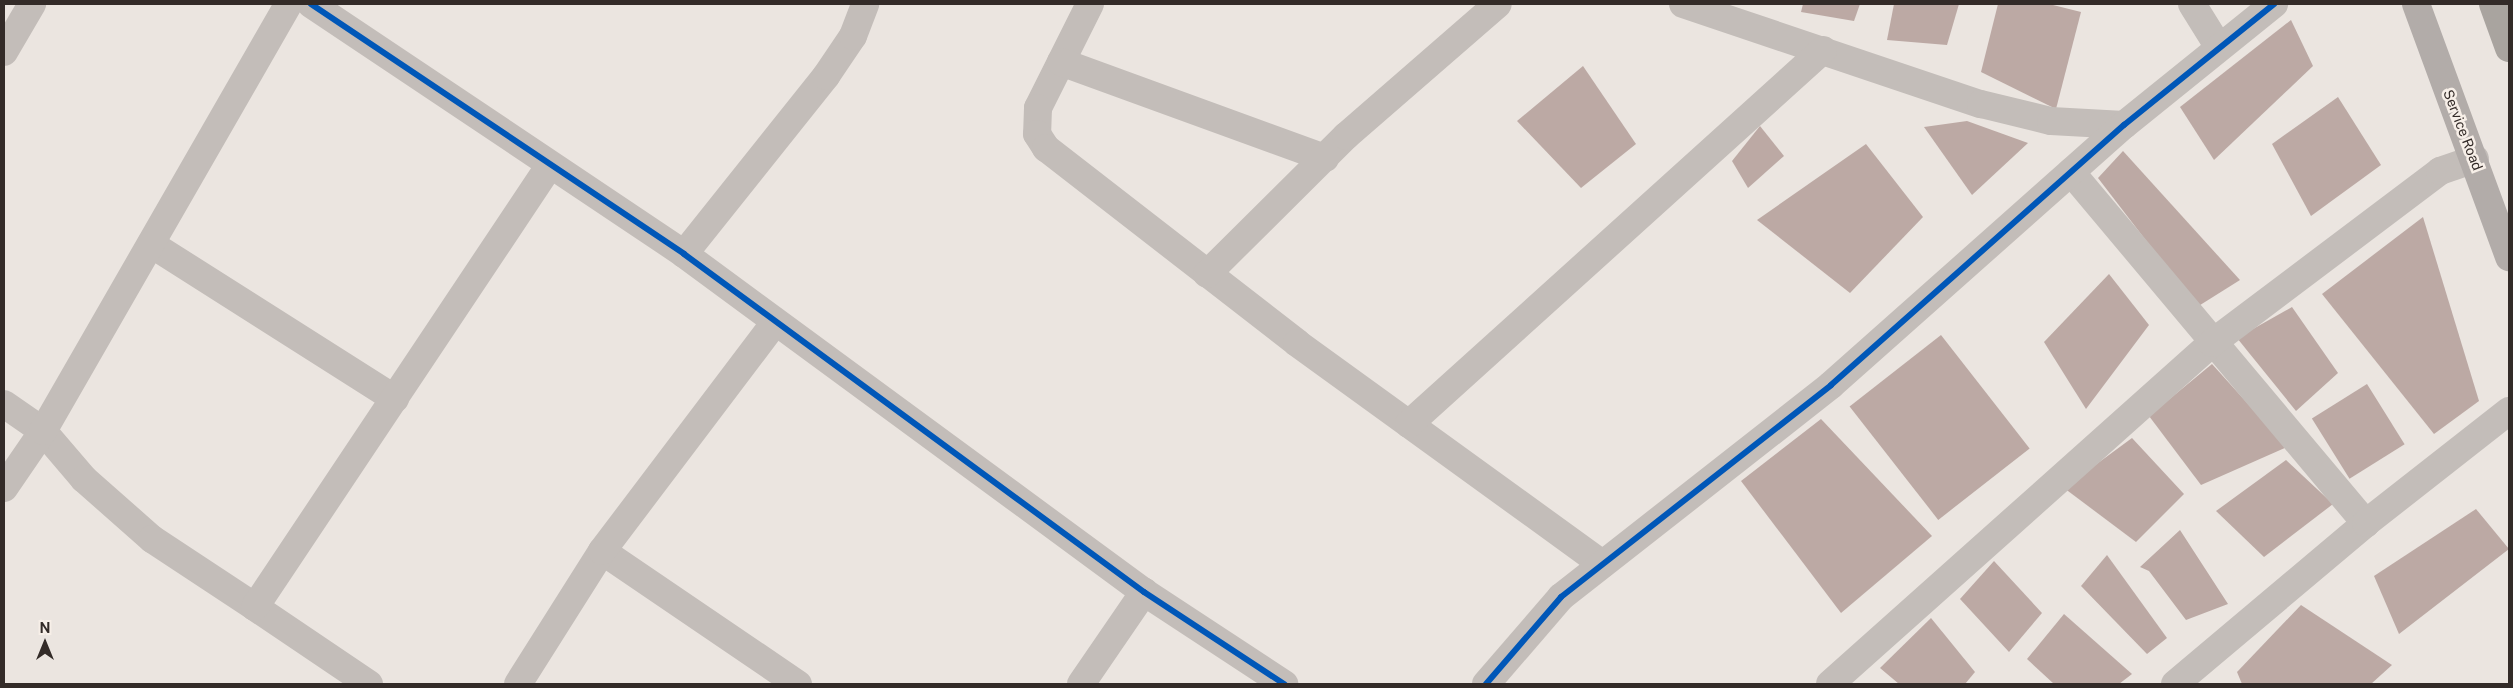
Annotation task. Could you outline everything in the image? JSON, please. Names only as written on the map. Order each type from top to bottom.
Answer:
[{"type":"highway","points":[[2493,4],[2509,48]]},
{"type":"main road","name":"Service Road","points":[[2416,4],[2509,257]]},
{"type":"street","points":[[4,52],[32,4]]},
{"type":"street","points":[[4,488],[43,431],[289,4]]},
{"type":"street","points":[[311,4],[684,254],[1144,592],[1284,684]]},
{"type":"street","points":[[684,254],[826,76],[853,36],[866,4]]},
{"type":"street","points":[[1090,4],[1038,108],[1037,134],[1046,148],[1206,274],[1602,564]]},
{"type":"street","points":[[1206,274],[1326,158],[1498,4]]},
{"type":"street","points":[[1683,4],[1989,106],[2051,121],[2124,125]]},
{"type":"street","points":[[2192,4],[2218,46]]},
{"type":"street","points":[[1486,684],[1561,597],[1602,564],[1676,511],[1831,385],[2124,125],[2218,46],[2274,4]]},
{"type":"street","points":[[1409,424],[1823,50]]},
{"type":"street","points":[[1061,62],[1326,158]]},
{"type":"street","points":[[1847,680],[2212,343],[2440,171],[2474,159]]},
{"type":"street","points":[[255,607],[550,165]]},
{"type":"street","points":[[2071,172],[2212,343],[2366,523]]},
{"type":"street","points":[[151,244],[395,399]]},
{"type":"street","points":[[518,684],[602,552],[775,322]]},
{"type":"street","points":[[4,404],[43,431],[84,479],[152,539],[369,684]]},
{"type":"street","points":[[2175,684],[2366,523],[2509,411]]},
{"type":"street","points":[[602,552],[798,684]]},
{"type":"street","points":[[1081,684],[1144,592]]},
{"type":"building","points":[[1803,4],[1860,4],[1854,21],[1801,12]]},
{"type":"building","points":[[1894,4],[1959,4],[1947,45],[1887,40]]},
{"type":"building","points":[[1998,4],[2049,4],[2081,12],[2056,109],[1981,72]]},
{"type":"building","points":[[2291,20],[2313,66],[2214,160],[2180,107]]},
{"type":"building","points":[[1583,66],[1636,144],[1581,188],[1517,121]]},
{"type":"building","points":[[2338,97],[2381,165],[2311,216],[2272,144]]},
{"type":"building","points":[[1967,121],[2028,143],[1972,195],[1924,127]]},
{"type":"building","points":[[1760,126],[1784,156],[1748,188],[1732,161]]},
{"type":"building","points":[[1866,144],[1923,217],[1850,293],[1757,220]]},
{"type":"building","points":[[2123,151],[2240,280],[2197,307],[2098,178]]},
{"type":"building","points":[[2423,217],[2479,401],[2434,434],[2322,294]]},
{"type":"building","points":[[2109,274],[2149,325],[2086,409],[2044,342]]},
{"type":"building","points":[[2292,307],[2338,373],[2296,411],[2237,338]]},
{"type":"building","points":[[1941,335],[2030,448],[1938,520],[1850,406]]},
{"type":"building","points":[[2212,364],[2287,447],[2201,485],[2149,416]]},
{"type":"building","points":[[2367,384],[2405,444],[2350,479],[2312,418]]},
{"type":"building","points":[[1821,419],[1932,536],[1841,613],[1741,481]]},
{"type":"building","points":[[2132,438],[2184,494],[2136,542],[2064,488]]},
{"type":"building","points":[[2286,460],[2333,504],[2264,557],[2216,511]]},
{"type":"building","points":[[2476,509],[2509,549],[2399,634],[2374,576]]},
{"type":"building","points":[[2180,530],[2228,604],[2186,620],[2149,571],[2140,567]]},
{"type":"building","points":[[2107,555],[2167,638],[2147,654],[2081,586]]},
{"type":"building","points":[[1994,561],[2042,613],[2009,652],[1960,599]]},
{"type":"building","points":[[2301,605],[2392,665],[2371,684],[2242,684],[2237,672]]},
{"type":"building","points":[[2064,614],[2132,674],[2119,684],[2054,684],[2027,659]]},
{"type":"building","points":[[1931,618],[1975,672],[1965,684],[1899,684],[1880,668]]},
{"type":"cycle path","points":[[311,4],[684,254],[1144,592],[1284,684]]},
{"type":"cycle path","points":[[1486,684],[1561,597],[1831,385],[2124,125],[2274,4]]}]
